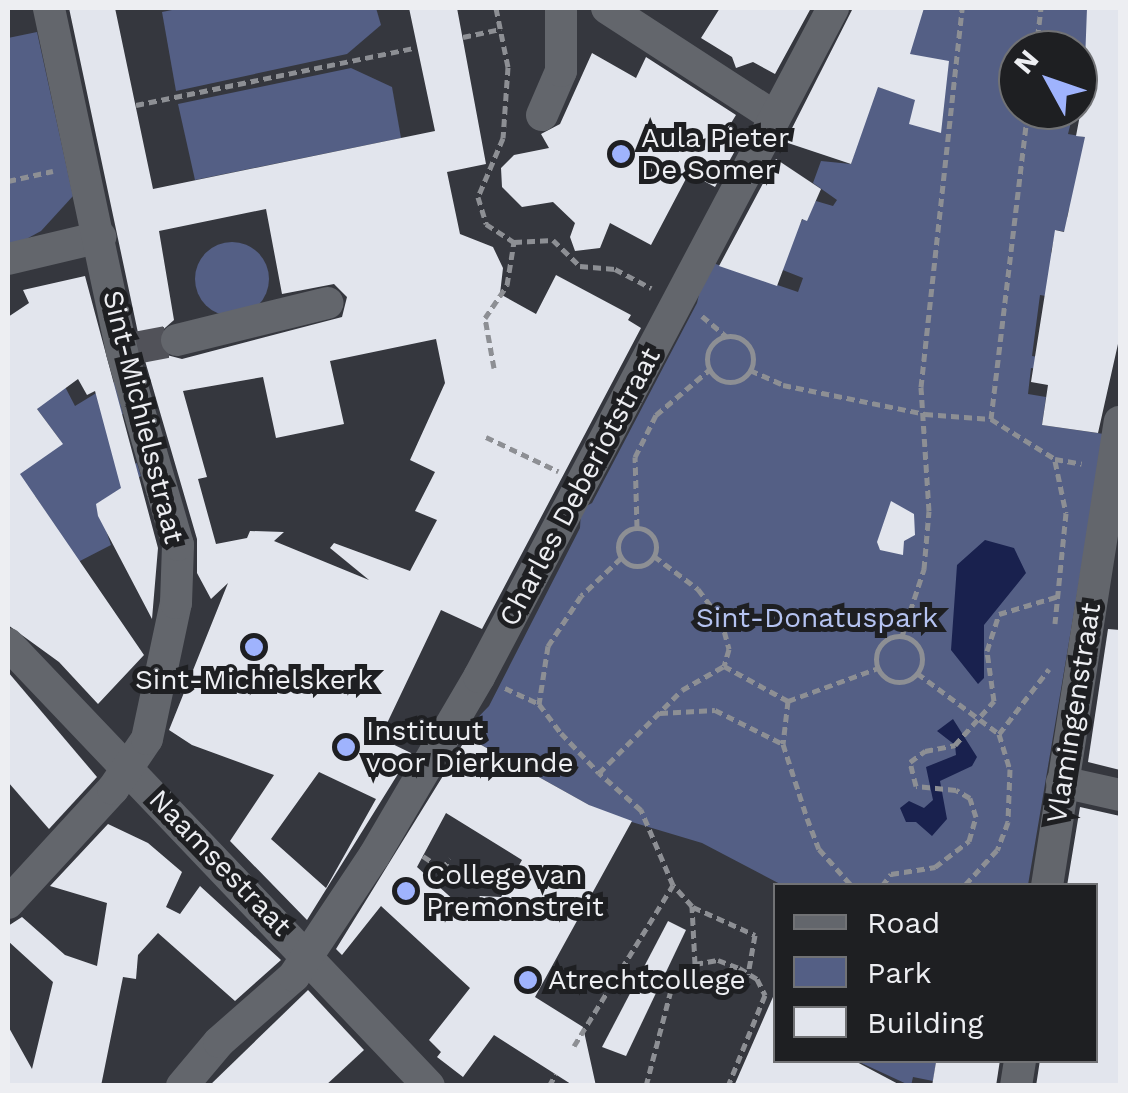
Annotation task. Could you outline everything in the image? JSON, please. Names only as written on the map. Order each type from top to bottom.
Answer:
[{"type":"street","name":"Sint-Michielsstraat","points":[[8,903],[129,769],[147,739],[165,668],[178,546],[100,238],[49,8]]},
{"type":"street","points":[[542,115],[561,71],[561,8]]},
{"type":"street","points":[[608,8],[775,117]]},
{"type":"street","name":"Charles Deberiotstraat","points":[[182,1086],[310,956],[480,677],[833,8]]},
{"type":"street","points":[[8,259],[100,238]]},
{"type":"street","points":[[177,340],[328,303]]},
{"type":"street","name":"Vlamingenstraat","points":[[1047,883],[1120,422]]},
{"type":"street","name":"Naamsestraat","points":[[8,644],[310,956],[429,1086]]},
{"type":"street","points":[[1062,782],[1120,795]]},
{"type":"path","points":[[496,8],[508,67],[502,138],[478,198],[486,224],[514,242],[553,240],[580,266],[615,269],[659,292]]},
{"type":"path","points":[[878,668],[881,645],[902,636],[924,569],[929,510],[922,388],[962,8]]},
{"type":"path","points":[[463,37],[500,30]]},
{"type":"path","points":[[136,105],[413,48]]},
{"type":"path","points":[[990,419],[1026,130]]},
{"type":"path","points":[[8,182],[66,168]]},
{"type":"path","points":[[494,368],[485,318],[507,285],[514,242]]},
{"type":"path","points":[[692,310],[750,349],[750,370]]},
{"type":"path","points":[[637,527],[635,458],[656,415],[709,370],[709,350],[726,336]]},
{"type":"path","points":[[709,370],[733,382],[750,370]]},
{"type":"path","points":[[750,370],[783,386],[924,414],[990,419],[1055,460],[1098,466]]},
{"type":"path","points":[[486,438],[583,484]]},
{"type":"path","points":[[1054,634],[1066,512],[1055,460]]},
{"type":"path","points":[[637,527],[656,539],[654,556]]},
{"type":"path","points":[[621,558],[618,541],[637,527]]},
{"type":"path","points":[[621,558],[638,566],[654,556]]},
{"type":"path","points":[[599,772],[656,714],[724,666],[730,649],[721,619],[698,589],[654,556]]},
{"type":"path","points":[[539,704],[548,646],[563,618],[621,558]]},
{"type":"path","points":[[884,883],[891,874],[936,867],[969,841],[976,817],[970,798],[910,780],[910,762],[925,751],[955,745],[998,694],[988,651],[999,614],[1059,596]]},
{"type":"path","points":[[902,636],[920,650],[917,673]]},
{"type":"path","points":[[999,734],[1048,672],[1051,653]]},
{"type":"path","points":[[724,666],[788,701],[878,668]]},
{"type":"path","points":[[878,668],[899,682],[917,673]]},
{"type":"path","points":[[917,673],[999,734],[1010,769],[1008,822],[998,850],[967,883]]},
{"type":"path","points":[[499,685],[539,704],[652,828],[673,886],[692,906],[755,936],[748,974]]},
{"type":"path","points":[[788,701],[783,744],[819,849],[849,883]]},
{"type":"path","points":[[656,714],[715,710],[783,744]]},
{"type":"path","points":[[423,856],[442,868],[450,859]]},
{"type":"path","points":[[574,1046],[673,886]]},
{"type":"path","points":[[692,906],[695,964]]},
{"type":"path","points":[[646,1086],[670,990],[695,964],[718,960],[748,974],[764,994],[728,1086]]},
{"type":"path","points":[[549,1086],[556,1074]]},
{"type":"green space","points":[[182,8],[376,8],[381,25],[347,54],[176,91],[162,12]]},
{"type":"green space","name":"Sint-Donatuspark","points":[[923,8],[1087,8],[1094,30],[998,30],[998,130],[1069,130],[1068,134],[1097,139],[1085,210],[1069,209],[1067,217],[1107,240],[1056,230],[1051,252],[1076,301],[1040,295],[1032,356],[1076,363],[1074,375],[1031,368],[1028,394],[1046,397],[1042,425],[1104,434],[1028,883],[778,883],[702,843],[605,814],[462,734],[489,706],[580,528],[581,509],[592,503],[697,303],[707,261],[798,292],[803,278],[770,265],[816,201],[833,206],[837,200],[813,183],[821,161],[851,164],[875,86],[890,91]]},
{"type":"green space","points":[[37,32],[73,196],[41,231],[8,249],[8,38]]},
{"type":"green space","points":[[351,68],[392,87],[401,138],[195,180],[178,104]]},
{"type":"green space","points":[[232,242],[258,253],[269,279],[258,305],[232,316],[206,305],[195,279],[206,253]]},
{"type":"green space","points":[[61,379],[75,406],[116,381],[123,414],[104,421],[118,470],[137,463],[141,476],[97,504],[111,545],[78,562],[35,496],[28,501],[8,471],[29,451],[60,440],[37,409]]},
{"type":"green space","points":[[861,1063],[936,1063],[933,1081],[913,1077],[911,1086]]},
{"type":"shaded area","points":[[985,540],[1014,548],[1026,573],[984,625],[984,678],[978,684],[951,650],[957,565]]},
{"type":"shaded area","points":[[953,719],[977,757],[972,766],[940,781],[947,819],[932,836],[916,822],[906,822],[900,808],[909,801],[924,808],[933,800],[926,767],[956,755],[955,745],[937,731]]},
{"type":"building","points":[[69,8],[115,8],[153,189],[435,131],[409,8],[457,8],[486,164],[447,172],[460,234],[493,247],[503,268],[500,294],[536,314],[556,275],[631,315],[628,320],[641,328],[482,629],[441,610],[380,738],[411,753],[307,920],[230,841],[274,775],[192,745],[169,730],[228,583],[211,599],[197,573],[197,539],[141,347]],"holes":[[[266,209],[282,294],[334,284],[347,297],[342,317],[182,359],[163,354],[158,334],[174,320],[159,231]],[[436,339],[445,383],[410,460],[435,472],[415,511],[437,520],[410,571],[334,543],[330,548],[369,580],[274,541],[284,532],[250,531],[247,538],[216,544],[198,479],[207,477],[183,391],[263,377],[276,438],[344,424],[330,361]],[[319,772],[376,799],[326,888],[271,839]]]},
{"type":"building","points":[[720,8],[811,8],[775,74],[753,62],[736,68],[732,57],[701,38]]},
{"type":"building","points":[[853,8],[924,8],[910,54],[949,61],[941,133],[909,124],[915,100],[878,87],[851,164],[785,142]]},
{"type":"building","points":[[1087,8],[1120,8],[1120,335],[1098,433],[1042,425],[1048,385],[1031,382],[1055,230],[1064,232],[1085,137],[1076,136],[1077,130],[1098,130],[1098,30],[1086,30]]},
{"type":"building","name":"Aula Pieter De Somer","points":[[592,53],[636,78],[646,57],[736,115],[728,128],[742,138],[715,187],[689,173],[651,245],[610,223],[600,248],[575,251],[570,237],[575,223],[553,202],[522,207],[502,187],[501,168],[514,155],[549,148],[541,134],[560,124]]},
{"type":"building","points":[[776,159],[821,189],[807,221],[802,219],[777,286],[719,266]]},
{"type":"building","points":[[85,276],[158,548],[152,619],[98,516],[96,504],[121,488],[95,391],[87,395],[78,379],[37,409],[63,444],[20,474],[144,655],[98,704],[59,662],[8,625],[8,317],[29,303],[23,290]]},
{"type":"building","points":[[891,501],[914,514],[915,535],[904,541],[903,555],[880,550],[877,542]]},
{"type":"building","points":[[1108,629],[1120,630],[1120,770],[1088,762]]},
{"type":"building","points":[[8,672],[97,777],[49,829],[8,782]]},
{"type":"building","name":"College van Premonstreit","points":[[467,737],[589,805],[632,821],[535,997],[583,1027],[596,1086],[574,1086],[494,1035],[463,1077],[437,1057],[441,1052],[429,1040],[470,988],[381,906],[342,955],[336,949]],"holes":[[[446,813],[522,860],[501,897],[480,896],[466,911],[417,867]]]},
{"type":"building","points":[[1080,807],[1120,816],[1120,1086],[1036,1086],[1040,1063],[1098,1063],[1098,883],[1067,883]]},
{"type":"building","points":[[108,824],[148,843],[182,872],[166,907],[180,914],[200,886],[281,960],[235,1001],[158,933],[138,955],[136,979],[123,977],[101,1086],[8,1086],[8,1026],[32,1069],[53,982],[8,941],[8,926],[22,917],[65,955],[97,966],[107,903],[50,886]]},
{"type":"building","points":[[668,921],[686,930],[626,1056],[602,1047]]},
{"type":"building","points":[[308,990],[364,1050],[325,1086],[209,1086]]},
{"type":"building","points":[[773,997],[773,1063],[859,1063],[902,1086],[734,1086]]},
{"type":"building","points":[[936,1063],[1000,1063],[996,1086],[932,1086]]},
{"type":"tunnel","points":[[135,348],[177,340]]},
{"type":"place","name":"Aula Pieter De Somer","points":[[621,154]]},
{"type":"place","name":"Sint-Michielskerk","points":[[254,647]]},
{"type":"place","name":"Instituut voor Dierkunde","points":[[346,747]]},
{"type":"place","name":"College van Premonstreit","points":[[406,891]]},
{"type":"place","name":"Atrechtcollege","points":[[528,980]]}]
